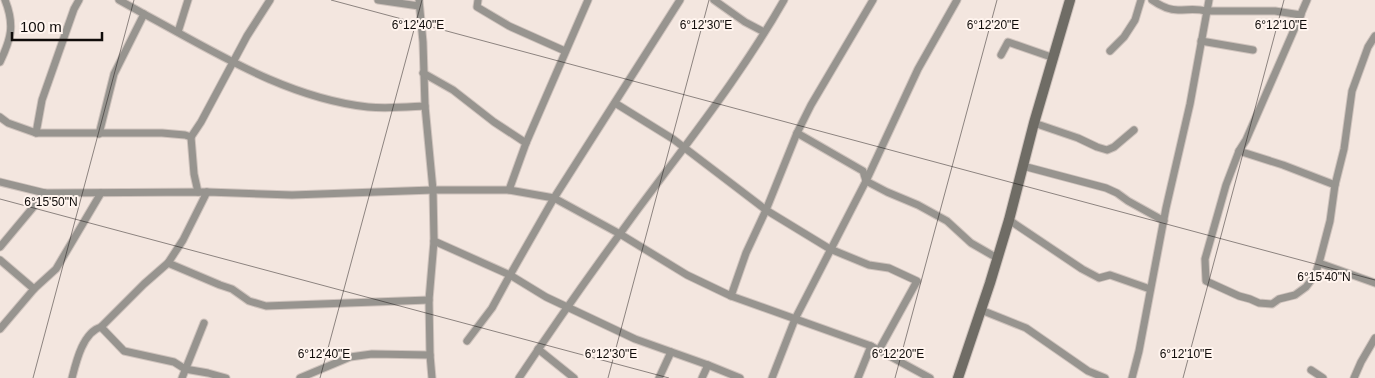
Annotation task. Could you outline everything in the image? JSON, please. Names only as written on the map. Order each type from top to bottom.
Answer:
[{"type":"street","points":[[0,62],[10,39],[11,28],[5,0]]},
{"type":"street","points":[[36,133],[42,100],[74,9],[79,0]]},
{"type":"street","points":[[120,0],[234,63],[300,91],[328,100],[369,107],[425,106]]},
{"type":"street","points":[[178,32],[188,0]]},
{"type":"street","points":[[198,192],[194,174],[192,136],[270,0]]},
{"type":"street","points":[[378,0],[419,3],[424,42],[425,106],[433,190],[434,241],[429,300],[432,378]]},
{"type":"street","points":[[478,0],[477,7],[509,26],[565,51]]},
{"type":"street","points":[[509,190],[526,143],[588,0]]},
{"type":"street","points":[[467,341],[492,308],[554,198],[680,0]]},
{"type":"street","points":[[714,0],[745,22],[764,32]]},
{"type":"street","points":[[519,378],[620,234],[756,48],[784,0]]},
{"type":"street","points":[[731,296],[746,253],[798,133],[816,98],[873,0]]},
{"type":"street","points":[[772,378],[795,319],[866,181],[918,69],[957,0]]},
{"type":"street","points":[[958,378],[1009,220],[1034,123],[1070,0]]},
{"type":"street","points":[[1110,50],[1124,37],[1136,20],[1140,0]]},
{"type":"street","points":[[1152,0],[1176,10],[1275,11],[1302,15]]},
{"type":"street","points":[[1132,378],[1190,104],[1209,0]]},
{"type":"street","points":[[1307,0],[1246,140],[1238,151],[1226,185],[1205,259],[1206,281],[1259,303],[1272,304],[1279,299],[1294,296],[1306,287],[1315,275],[1330,221],[1335,185],[1344,149],[1352,91],[1368,47],[1375,36]]},
{"type":"street","points":[[99,134],[114,74],[144,14]]},
{"type":"street","points":[[1201,41],[1253,50]]},
{"type":"street","points":[[1001,55],[1008,42],[1054,58]]},
{"type":"street","points":[[1368,47],[1375,51]]},
{"type":"street","points":[[424,73],[454,90],[494,122],[526,143]]},
{"type":"street","points":[[616,103],[685,147],[766,210],[830,249],[869,265],[889,268],[917,281],[880,350]]},
{"type":"street","points":[[0,117],[8,123],[36,133],[192,136]]},
{"type":"street","points":[[1034,123],[1107,150],[1114,147],[1134,130]]},
{"type":"street","points":[[798,133],[863,171],[866,181],[948,221],[971,242],[997,258]]},
{"type":"street","points":[[1238,151],[1283,165],[1335,185]]},
{"type":"street","points":[[1024,166],[1106,188],[1118,193],[1128,201],[1164,221]]},
{"type":"street","points":[[0,182],[45,193],[206,192],[292,194],[509,190],[554,198],[620,234],[687,275],[731,296],[871,346],[930,378]]},
{"type":"street","points":[[72,378],[76,361],[86,339],[168,263],[183,240],[206,192]]},
{"type":"street","points":[[0,247],[45,193]]},
{"type":"street","points":[[0,329],[34,289],[56,269],[101,193]]},
{"type":"street","points":[[1009,220],[1082,270],[1099,278],[1110,275],[1150,289]]},
{"type":"street","points":[[434,241],[510,275],[546,297],[635,338],[740,378]]},
{"type":"street","points":[[0,260],[34,289]]},
{"type":"street","points":[[168,263],[232,289],[249,302],[266,306],[429,300]]},
{"type":"street","points":[[1319,263],[1375,283]]},
{"type":"street","points":[[980,310],[1026,328],[1088,371],[1104,378]]},
{"type":"street","points":[[182,378],[204,323]]},
{"type":"street","points":[[101,327],[124,351],[174,362],[185,369],[226,378]]},
{"type":"street","points":[[1354,378],[1375,339]]},
{"type":"street","points":[[858,378],[871,346]]},
{"type":"street","points":[[538,349],[574,378]]},
{"type":"street","points":[[659,378],[671,352]]},
{"type":"street","points":[[300,378],[350,357],[372,354],[430,355]]},
{"type":"street","points":[[702,378],[708,365]]},
{"type":"street","points":[[1311,370],[1323,378]]}]
